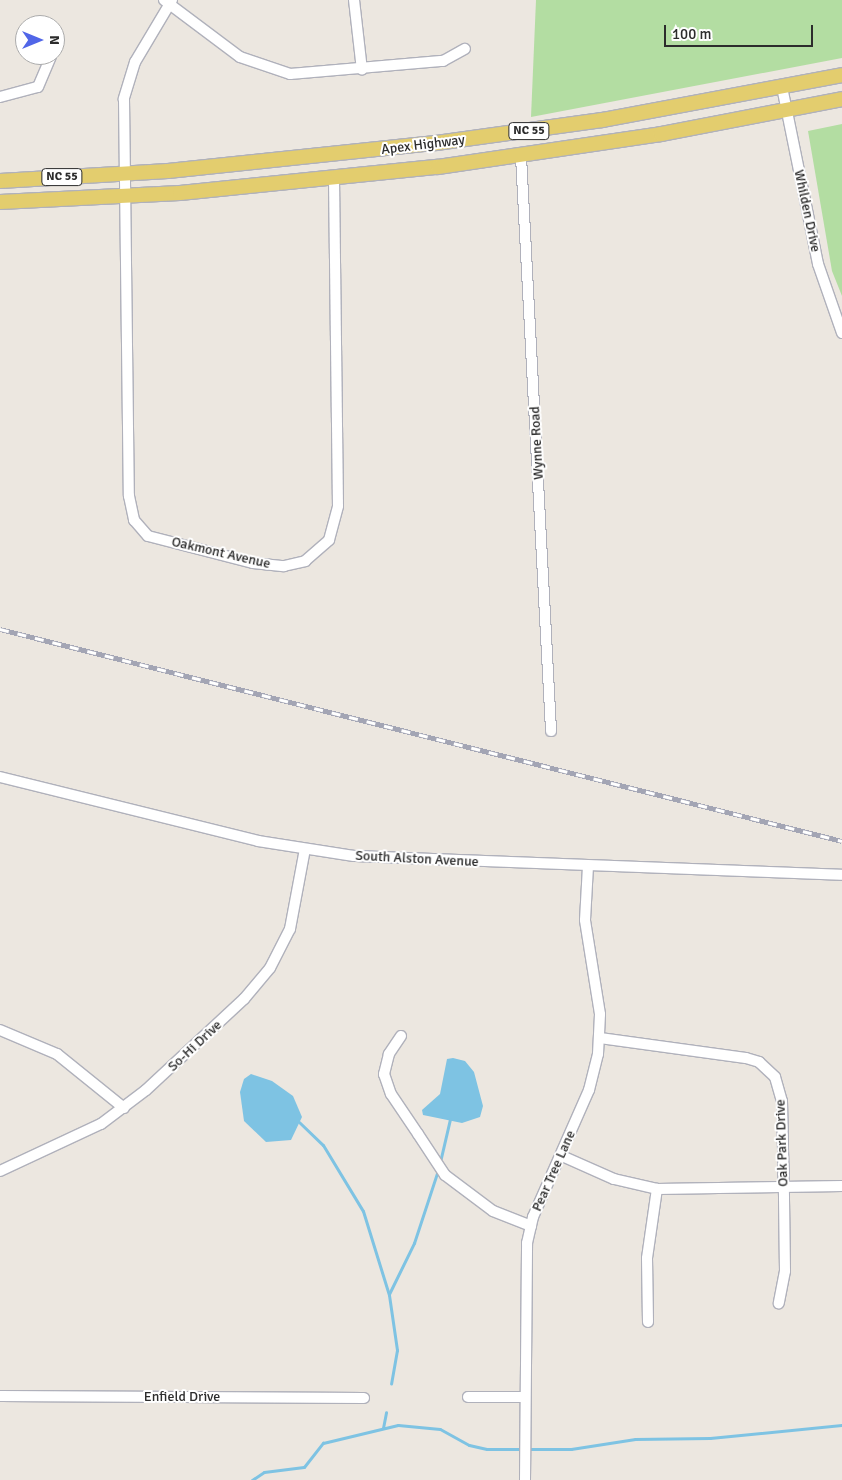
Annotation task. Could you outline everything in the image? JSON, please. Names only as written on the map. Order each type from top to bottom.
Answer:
[{"type":"main road","name":"Apex Highway","points":[[0,181],[124,174],[455,141],[782,87],[842,74]]},
{"type":"main road","name":"Apex Highway","points":[[0,202],[126,196],[334,180],[521,156],[842,99]]},
{"type":"street","points":[[354,0],[362,70]]},
{"type":"street","points":[[168,1],[220,44],[263,67],[316,75],[444,61],[465,49]]},
{"type":"street","name":"Oakmont Avenue","points":[[168,1],[135,62],[124,99],[129,496],[134,520],[156,538],[253,563],[292,566],[324,547],[337,518],[334,180]]},
{"type":"street","points":[[0,97],[38,86],[47,65]]},
{"type":"street","name":"Whilden Drive","points":[[782,87],[818,264],[842,333]]},
{"type":"street","name":"Wynne Road","points":[[521,156],[551,732]]},
{"type":"street","name":"South Alston Avenue","points":[[0,777],[305,849],[383,858],[842,875]]},
{"type":"street","name":"So-Hi Drive","points":[[0,1172],[67,1143],[124,1108],[225,1018],[270,968],[296,909],[305,849]]},
{"type":"street","name":"Pear Tree Lane","points":[[525,1480],[524,1266],[531,1226],[590,1090],[600,1038],[585,920],[588,867]]},
{"type":"street","points":[[0,1030],[47,1047],[124,1108]]},
{"type":"street","points":[[401,1036],[389,1054],[384,1074],[391,1094],[445,1175],[493,1211],[531,1226]]},
{"type":"street","name":"Oak Park Drive","points":[[600,1038],[746,1058],[767,1068],[780,1087],[785,1271],[779,1303]]},
{"type":"street","points":[[562,1156],[614,1179],[658,1189],[842,1186]]},
{"type":"street","points":[[648,1322],[647,1258],[658,1189]]},
{"type":"street","name":"Enfield Drive","points":[[0,1396],[364,1398]]},
{"type":"street","points":[[468,1397],[524,1397]]},
{"type":"green space","points":[[536,0],[842,0],[842,58],[531,117]]},
{"type":"green space","points":[[842,124],[842,296],[832,271],[808,131]]},
{"type":"water","points":[[453,1058],[465,1061],[474,1072],[483,1106],[480,1117],[462,1123],[423,1115],[422,1110],[440,1094],[447,1059]]},
{"type":"water","points":[[251,1074],[272,1081],[293,1096],[302,1117],[291,1140],[266,1142],[244,1121],[240,1092],[244,1079]]},
{"type":"waterway","points":[[440,1162],[450,1119]]},
{"type":"waterway","points":[[299,1122],[323,1145],[363,1211],[389,1295],[397,1350],[391,1383]]},
{"type":"waterway","points":[[389,1294],[414,1243],[438,1170]]},
{"type":"waterway","points":[[383,1428],[386,1412]]},
{"type":"waterway","points":[[252,1480],[264,1472],[304,1467],[323,1443],[398,1425],[440,1429],[469,1445],[487,1449],[571,1449],[635,1439],[710,1438],[842,1425]]},
{"type":"railway","points":[[0,629],[842,841]]}]
